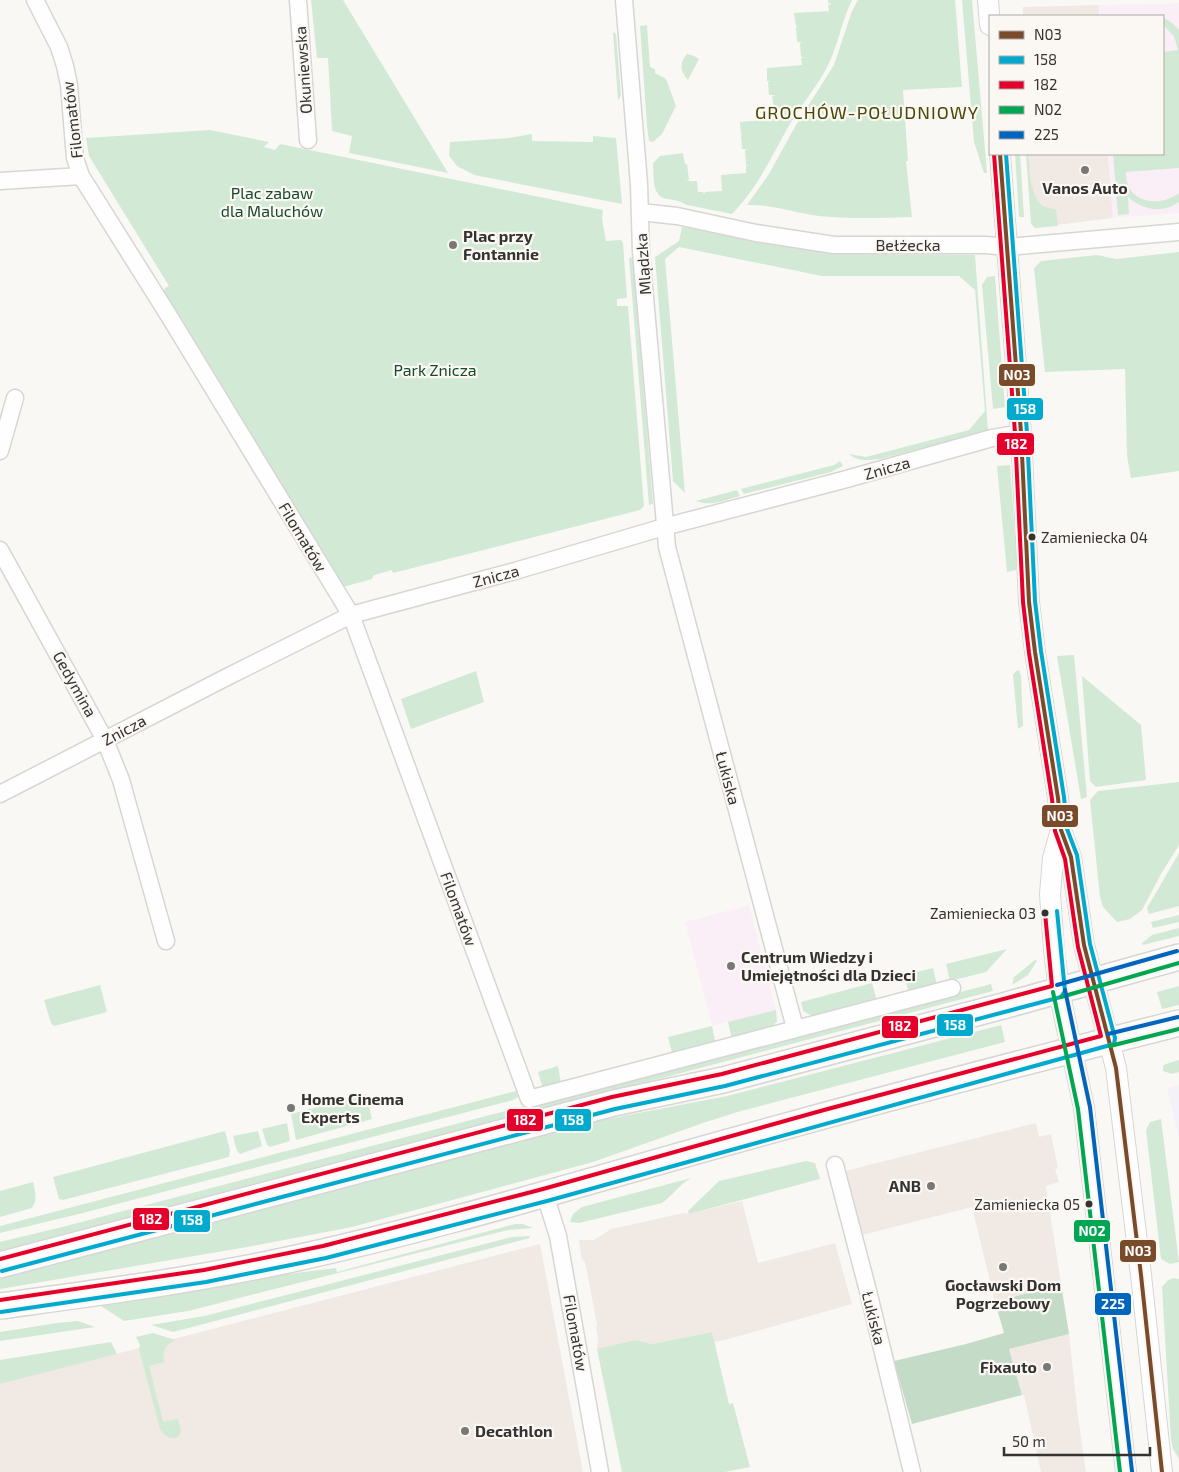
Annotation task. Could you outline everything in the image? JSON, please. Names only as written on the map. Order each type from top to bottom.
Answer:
[{"type":"main road","points":[[0,1265],[614,1103],[723,1080],[1059,991],[1179,957]]},
{"type":"main road","points":[[0,1306],[133,1288],[254,1267],[351,1245],[545,1195],[733,1141],[1071,1050],[1179,1023]]},
{"type":"street","name":"Filomatów","points":[[35,0],[59,47],[65,66],[69,85],[75,158],[82,176],[351,615],[529,1099],[794,1028]]},
{"type":"street","name":"Okuniewska","points":[[298,0],[308,140]]},
{"type":"street","name":"Mlądzka","points":[[624,0],[640,212],[641,252],[664,527]]},
{"type":"street","points":[[988,0],[989,15]]},
{"type":"street","points":[[1000,155],[1021,433],[1029,602],[1061,830],[1071,857],[1084,945],[1109,1040],[1119,1089],[1162,1472]]},
{"type":"street","points":[[0,181],[82,176]]},
{"type":"street","name":"Bełżecka","points":[[640,212],[677,216],[765,234],[834,245],[986,245],[1007,247],[1179,232]]},
{"type":"street","points":[[0,452],[15,398]]},
{"type":"street","name":"Znicza","points":[[0,794],[351,615],[515,571],[664,527],[843,480],[992,438],[1021,433]]},
{"type":"street","name":"Łukiska","points":[[664,527],[667,547],[794,1028]]},
{"type":"street","name":"Gedymina","points":[[0,550],[105,740],[121,780],[166,941]]},
{"type":"street","points":[[1061,830],[1054,858],[1050,894],[1054,950],[1059,991],[1084,1108],[1126,1472]]},
{"type":"street","points":[[794,1028],[952,988]]},
{"type":"street","name":"Łukiska","points":[[835,1165],[912,1472]]},
{"type":"street","name":"Filomatów","points":[[545,1195],[559,1242],[600,1472]]},
{"type":"shaded area","points":[[1179,3],[1179,213],[1113,218],[1108,155],[1164,155],[1164,15],[1099,15],[1099,5]]},
{"type":"shaded area","points":[[1099,5],[1099,15],[1023,15],[1023,7]]},
{"type":"shaded area","points":[[1027,155],[1108,155],[1113,218],[1056,225],[1030,200]]},
{"type":"shaded area","name":"Centrum Wiedzy i Umiejętności dla Dzieci","points":[[749,905],[776,1010],[712,1026],[685,922]]},
{"type":"shaded area","points":[[1179,1085],[1179,1138],[1167,1088]]},
{"type":"shaded area","points":[[1036,1123],[1039,1137],[1051,1134],[1058,1168],[1055,1169],[1059,1182],[1046,1186],[1061,1284],[995,1302],[972,1207],[862,1235],[845,1171]]},
{"type":"shaded area","points":[[742,1201],[758,1263],[835,1243],[852,1304],[714,1342],[712,1332],[652,1344],[635,1340],[597,1349],[597,1324],[579,1240],[594,1240],[611,1229],[684,1213],[689,1214]]},
{"type":"shaded area","name":"Decathlon","points":[[540,1244],[583,1472],[0,1472],[0,1384]]},
{"type":"shaded area","points":[[1069,1334],[1086,1472],[1041,1472],[1024,1395],[1022,1395],[1009,1349]]},
{"type":"green space","points":[[311,0],[343,0],[448,173],[349,153],[352,136],[332,131],[328,58],[317,58]]},
{"type":"green space","points":[[828,0],[852,0],[830,61],[818,83],[794,117],[759,180],[742,203],[732,214],[687,205],[658,194],[654,185],[653,163],[660,156],[683,153],[685,164],[687,164],[689,180],[686,181],[697,181],[698,192],[703,192],[704,194],[705,192],[722,192],[721,175],[746,173],[746,166],[749,165],[746,165],[745,150],[748,149],[742,149],[741,135],[743,134],[741,134],[740,122],[774,119],[774,112],[777,111],[774,110],[772,96],[776,95],[769,95],[768,82],[771,81],[767,81],[767,68],[802,65],[801,58],[805,57],[801,57],[800,43],[803,42],[797,42],[796,27],[798,27],[796,26],[794,13],[829,11],[828,5],[832,4],[828,3]]},
{"type":"green space","points":[[858,0],[955,0],[962,87],[903,90],[908,161],[906,161],[912,217],[831,217],[765,206],[747,205],[769,174],[796,125],[834,65],[852,11]]},
{"type":"green space","points":[[962,0],[972,0],[987,173],[984,173],[974,142]]},
{"type":"green space","points":[[1164,18],[1179,30],[1179,168],[1126,172],[1127,182],[1131,190],[1144,200],[1162,201],[1179,193],[1179,202],[1166,208],[1152,209],[1140,205],[1128,197],[1129,214],[1118,215],[1113,155],[1164,155],[1164,52],[1178,50],[1174,36],[1164,26]]},
{"type":"green space","points":[[647,25],[650,67],[655,69],[655,73],[666,79],[676,106],[662,134],[653,142],[649,141],[647,126],[640,26]]},
{"type":"green space","points":[[613,32],[616,34],[621,96],[618,100]]},
{"type":"green space","points":[[687,54],[699,59],[688,80],[683,74],[682,67]]},
{"type":"green space","name":"Park Znicza","points":[[210,130],[269,142],[264,147],[275,150],[280,144],[603,210],[602,219],[606,241],[621,240],[623,243],[627,298],[617,299],[617,306],[628,306],[644,506],[640,510],[393,573],[392,570],[374,575],[372,579],[343,587],[162,297],[165,288],[169,286],[89,156],[86,138]]},
{"type":"green space","points":[[532,134],[532,141],[593,142],[593,136],[616,138],[622,204],[474,175],[457,166],[449,156],[450,142],[509,138]]},
{"type":"green space","points":[[1015,155],[1020,155],[1024,217],[1019,217]]},
{"type":"green space","points":[[1026,155],[1028,155],[1031,181],[1035,194],[1042,206],[1056,210],[1058,226],[1035,228],[1031,224]]},
{"type":"green space","points":[[682,227],[831,254],[975,255],[988,431],[880,459],[860,459],[849,454],[866,457],[969,430],[985,411],[975,290],[959,276],[822,276],[679,247],[665,259],[685,493],[673,481],[655,257],[679,241]]},
{"type":"green space","points":[[1179,252],[1179,471],[1131,478],[1127,456],[1125,369],[1045,372],[1034,268],[1041,261],[1097,255],[1116,259]]},
{"type":"green space","points":[[633,257],[653,504],[649,505],[629,258]]},
{"type":"green space","points":[[995,276],[1005,407],[993,409],[982,285],[987,277]]},
{"type":"green space","points":[[840,461],[843,466],[831,472],[744,494],[741,489],[834,465]]},
{"type":"green space","points":[[1010,465],[1017,566],[1016,570],[1007,572],[997,466]]},
{"type":"green space","points":[[737,490],[740,496],[724,501],[702,503],[696,501]]},
{"type":"green space","points":[[1074,655],[1087,797],[1081,799],[1057,656]]},
{"type":"green space","points":[[1019,670],[1021,676],[1023,726],[1018,729],[1013,675]]},
{"type":"green space","points":[[476,671],[484,702],[411,729],[401,699]]},
{"type":"green space","points":[[1082,676],[1141,725],[1146,780],[1096,787],[1090,781]]},
{"type":"green space","points":[[1179,782],[1179,845],[1142,910],[1130,919],[1117,922],[1103,907],[1100,897],[1090,800],[1098,791]]},
{"type":"green space","points":[[1179,853],[1179,906],[1149,914],[1147,908]]},
{"type":"green space","points":[[1179,915],[1179,922],[1153,928],[1151,922]]},
{"type":"green space","points":[[1179,928],[1179,936],[1143,945],[1142,943],[1152,935]]},
{"type":"green space","points":[[1007,949],[986,972],[950,981],[946,964]]},
{"type":"green space","points":[[1035,960],[1037,961],[1028,975],[1012,985],[1014,977]]},
{"type":"green space","points":[[933,968],[937,985],[909,993],[904,975]]},
{"type":"green space","points":[[872,983],[877,1001],[814,1017],[803,1011],[801,1002]]},
{"type":"green space","points":[[991,984],[993,991],[0,1252],[0,1242]]},
{"type":"green space","points":[[100,985],[107,1012],[54,1026],[51,1023],[44,1000]]},
{"type":"green space","points":[[1179,986],[1179,1005],[1162,1009],[1157,992]]},
{"type":"green space","points":[[776,1010],[777,1022],[774,1024],[775,1028],[732,1039],[728,1022]]},
{"type":"green space","points":[[1001,1025],[1005,1042],[741,1111],[593,1162],[352,1227],[253,1246],[0,1289],[0,1278],[597,1121],[727,1096]]},
{"type":"green space","points":[[712,1026],[714,1044],[672,1053],[668,1037]]},
{"type":"green space","points":[[1179,1060],[1179,1072],[1172,1074],[1163,1071],[1163,1066]]},
{"type":"green space","points":[[558,1066],[561,1084],[543,1089],[538,1072]]},
{"type":"green space","points":[[516,1091],[518,1097],[513,1100],[0,1233],[0,1226]]},
{"type":"green space","points":[[366,1094],[372,1119],[296,1140],[291,1114]]},
{"type":"green space","points":[[1161,1119],[1179,1262],[1170,1264],[1161,1259],[1146,1130],[1150,1122]]},
{"type":"green space","points":[[287,1123],[290,1141],[270,1147],[267,1145],[262,1129]]},
{"type":"green space","points":[[225,1131],[230,1150],[229,1157],[63,1200],[59,1199],[53,1177]]},
{"type":"green space","points":[[258,1131],[262,1146],[240,1154],[237,1151],[233,1136]]},
{"type":"green space","points":[[806,1161],[815,1163],[820,1179],[689,1214],[688,1211],[719,1181]]},
{"type":"green space","points":[[691,1178],[662,1203],[579,1223],[570,1222],[573,1214],[582,1207]]},
{"type":"green space","points":[[33,1182],[35,1198],[32,1208],[0,1217],[0,1191]]},
{"type":"green space","points":[[515,1224],[523,1224],[533,1228],[508,1230],[188,1311],[124,1321],[101,1306],[279,1275],[336,1268],[337,1272]]},
{"type":"green space","points":[[529,1236],[530,1238],[173,1332],[151,1325],[204,1316],[512,1237]]},
{"type":"green space","points":[[1179,1279],[1179,1459],[1173,1449],[1171,1440],[1162,1287],[1168,1280]]},
{"type":"green space","points":[[1061,1284],[1069,1334],[1009,1349],[1022,1395],[912,1424],[894,1361],[1004,1333],[995,1302]]},
{"type":"green space","points":[[78,1321],[95,1327],[0,1341],[0,1332]]},
{"type":"green space","points":[[712,1332],[729,1404],[733,1403],[750,1467],[725,1472],[622,1472],[597,1349],[635,1340],[652,1344]]},
{"type":"green space","points":[[153,1333],[175,1340],[165,1349],[164,1362],[149,1366],[163,1422],[178,1419],[181,1431],[178,1437],[175,1438],[168,1437],[160,1429],[139,1349],[140,1345],[136,1337]]},
{"type":"green space","points":[[111,1342],[117,1354],[0,1384],[0,1360]]},
{"type":"transit line","name":"182","points":[[0,1300],[204,1270],[323,1246],[543,1189],[824,1110],[1101,1036],[1078,947],[1065,859],[1055,831],[1052,799],[1029,653],[1023,602],[1015,433],[994,155]]},
{"type":"transit line","name":"N03","points":[[1000,155],[1021,433],[1029,602],[1035,652],[1058,798],[1061,830],[1071,857],[1084,945],[1116,1068],[1162,1472]]},
{"type":"transit line","name":"158","points":[[1,1312],[206,1282],[326,1258],[547,1201],[1114,1044],[1115,1038],[1090,944],[1077,855],[1067,829],[1064,797],[1041,651],[1035,601],[1027,433],[1006,155]]},
{"type":"transit line","name":"158","points":[[2,1271],[615,1109],[725,1086],[1061,997],[1065,991],[1057,911]]},
{"type":"transit line","name":"182","points":[[0,1259],[612,1097],[722,1074],[1052,986],[1045,913]]},
{"type":"transit line","name":"225","points":[[1057,985],[1177,951]]},
{"type":"transit line","name":"N02","points":[[1061,997],[1179,963]]},
{"type":"transit line","name":"225","points":[[1065,990],[1090,1107],[1132,1471]]},
{"type":"transit line","name":"N02","points":[[1053,992],[1078,1109],[1120,1472]]},
{"type":"transit line","name":"225","points":[[1108,1034],[1178,1017]]},
{"type":"transit line","name":"N02","points":[[1110,1046],[1179,1029]]},
{"type":"place","name":"Vanos Auto","points":[[1085,170]]},
{"type":"place","name":"Plac przy Fontannie","points":[[453,245]]},
{"type":"place","name":"Zamieniecka 04","points":[[1032,537]]},
{"type":"place","name":"Zamieniecka 03","points":[[1045,913]]},
{"type":"place","name":"Centrum Wiedzy i Umiejętności dla Dzieci","points":[[731,966]]},
{"type":"place","name":"Home Cinema Experts","points":[[291,1108]]},
{"type":"place","name":"ANB","points":[[931,1186]]},
{"type":"place","name":"Zamieniecka 05","points":[[1089,1204]]},
{"type":"place","name":"Gocławski Dom Pogrzebowy","points":[[1003,1267]]},
{"type":"place","name":"Fixauto","points":[[1047,1367]]},
{"type":"place","name":"Decathlon","points":[[465,1431]]},
{"type":"district","name":"GROCHÓW-POŁUDNIOWY","points":[[867,113]]},
{"type":"park label","name":"Plac zabaw dla Maluchów","points":[[272,202]]}]
